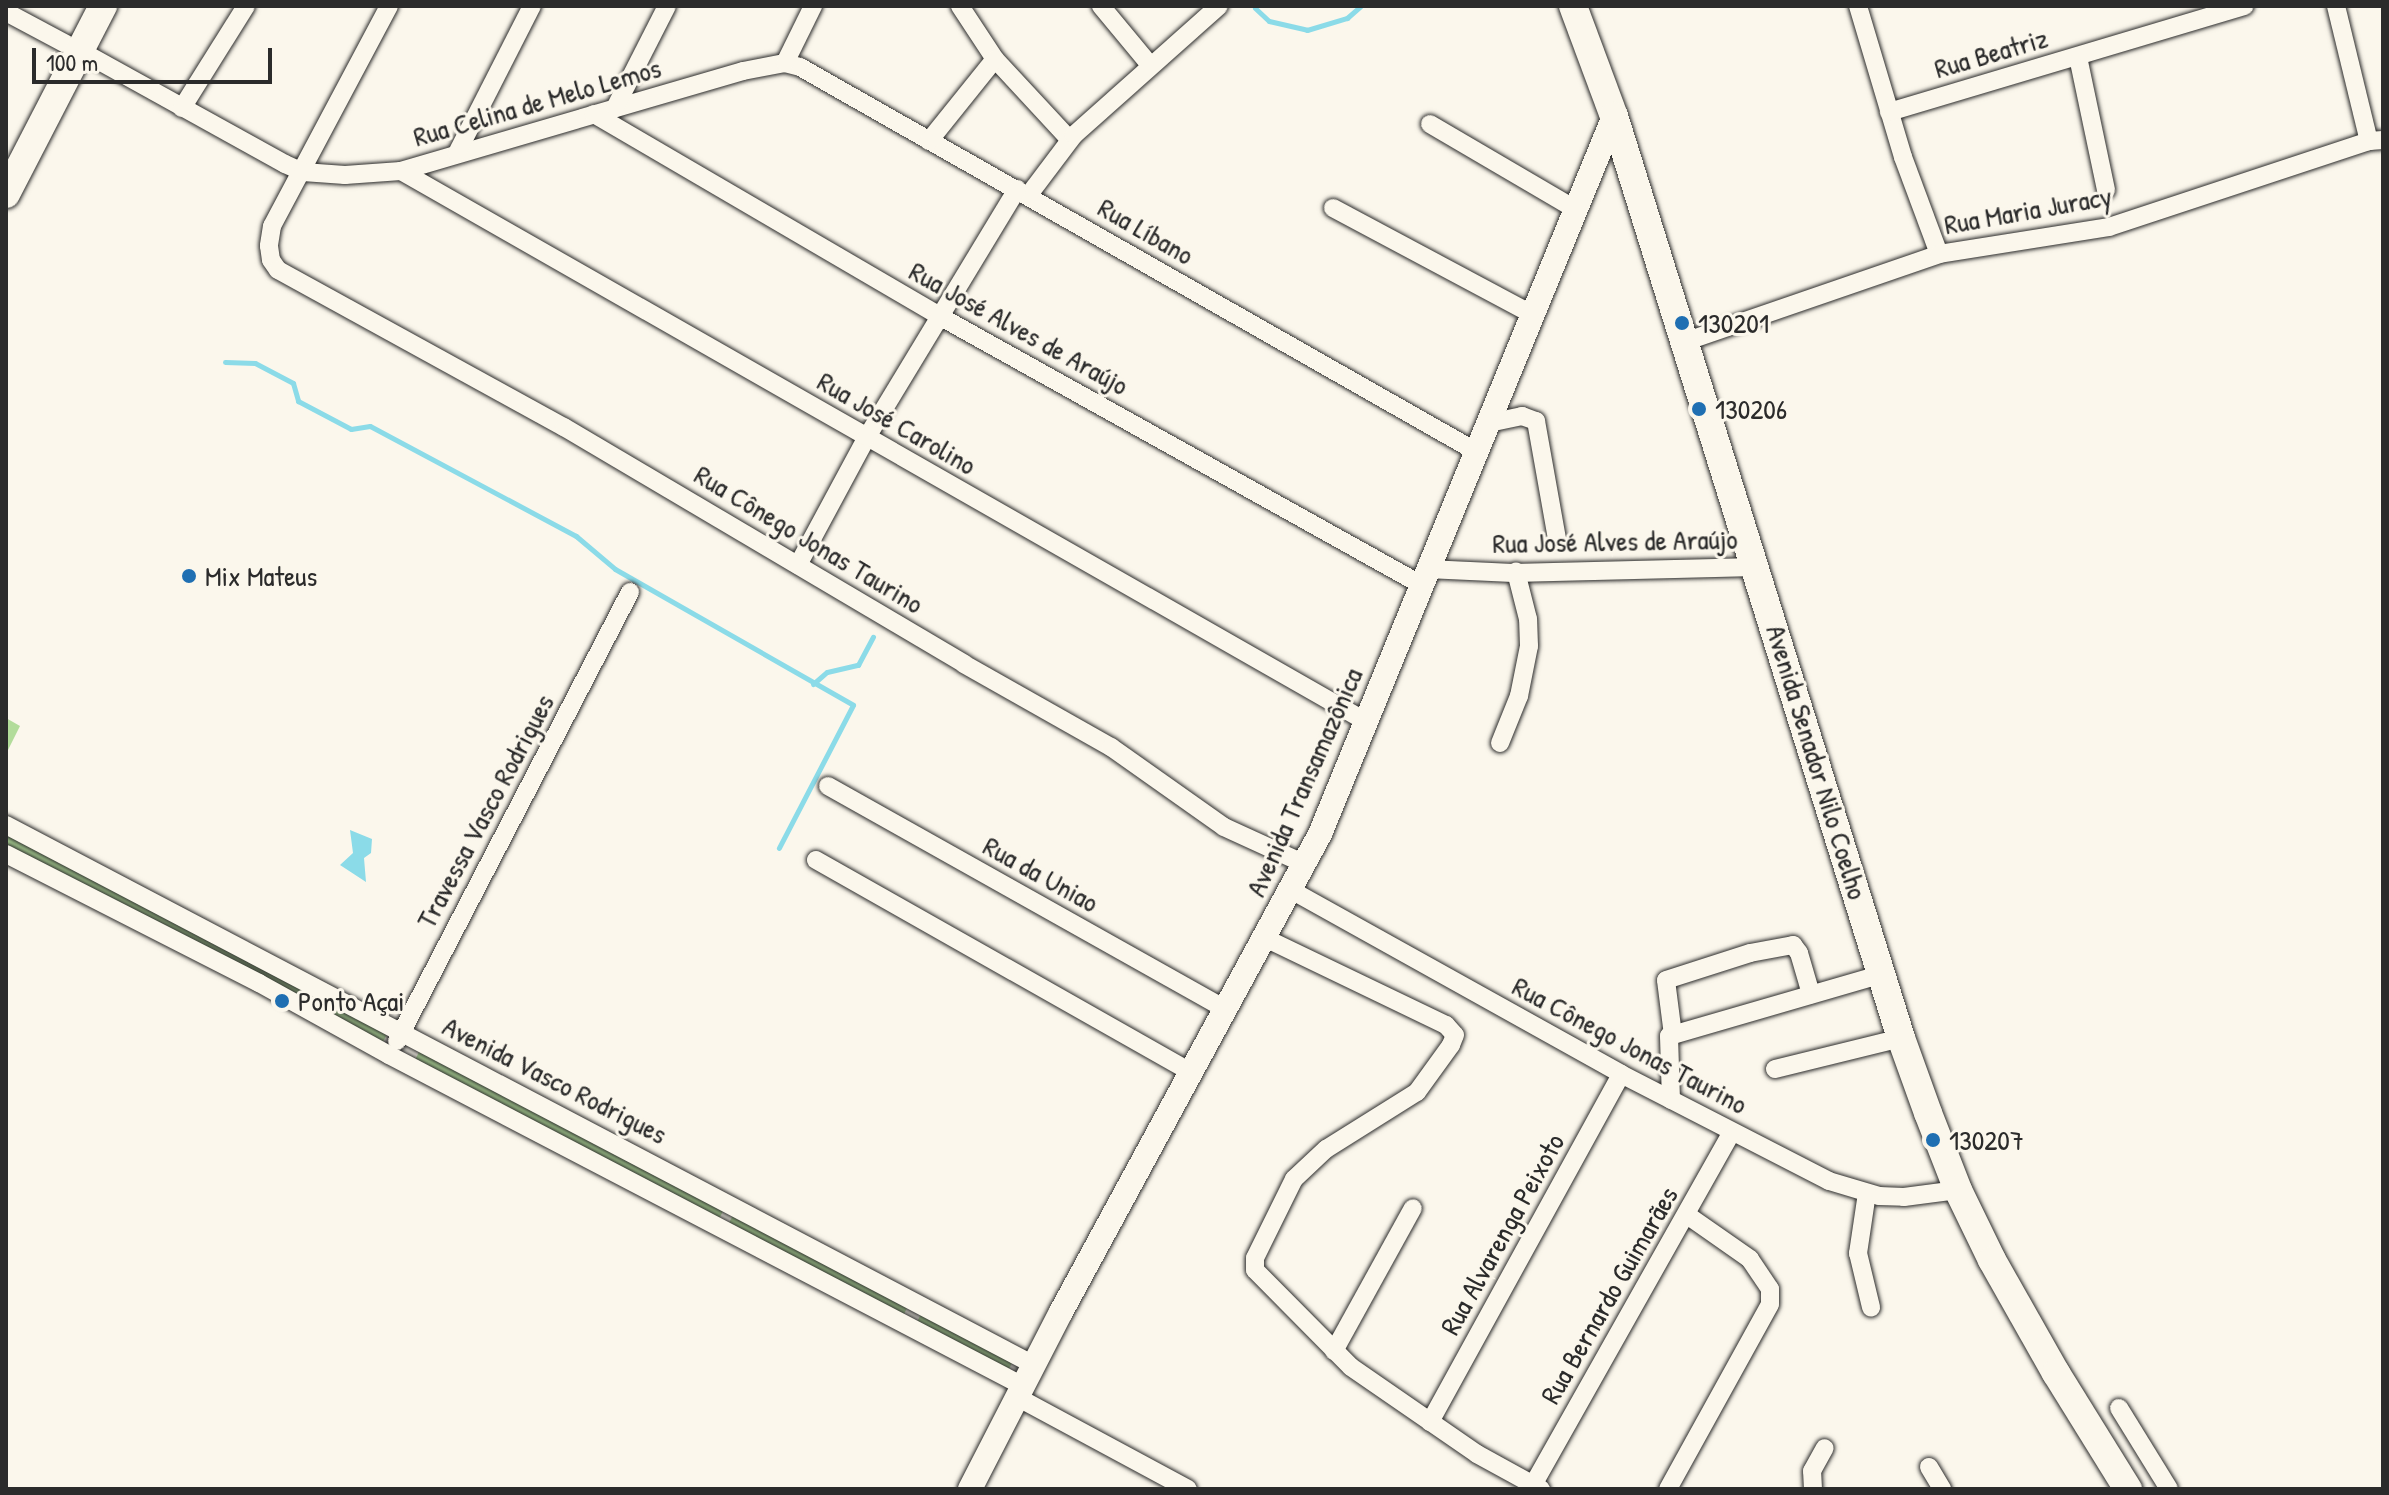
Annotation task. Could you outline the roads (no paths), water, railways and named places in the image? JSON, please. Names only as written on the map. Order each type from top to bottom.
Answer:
[{"type":"main road","points":[[6,194],[74,47],[86,6]]},
{"type":"main road","points":[[6,152],[103,6]]},
{"type":"main road","name":"Avenida Senador Nilo Coelho","points":[[1573,6],[1614,116],[1901,1038],[1958,1190],[2016,1305],[2128,1489]]},
{"type":"street","points":[[182,108],[246,6]]},
{"type":"street","points":[[6,12],[303,172],[389,6]]},
{"type":"street","points":[[457,153],[532,6]]},
{"type":"street","points":[[615,108],[667,6]]},
{"type":"street","points":[[785,63],[813,6]]},
{"type":"street","points":[[960,6],[995,59],[1070,140]]},
{"type":"street","points":[[1101,6],[1150,65]]},
{"type":"street","points":[[798,565],[867,437],[1023,192],[1070,140],[1219,6]]},
{"type":"street","points":[[1858,6],[1889,112],[1939,254]]},
{"type":"street","name":"Rua Beatriz","points":[[1889,112],[2245,6]]},
{"type":"street","points":[[2336,6],[2376,141]]},
{"type":"street","points":[[2078,57],[2106,190]]},
{"type":"street","points":[[929,141],[995,59]]},
{"type":"street","name":"Rua Celina de Melo Lemos","points":[[303,172],[345,175],[401,171],[743,71],[785,63]]},
{"type":"street","name":"Rua Líbano","points":[[785,63],[817,75],[1477,452]]},
{"type":"street","name":"Rua José Alves de Araújo","points":[[594,114],[941,317],[1423,576],[1756,567]]},
{"type":"street","name":"Avenida Transamazônica","points":[[970,1489],[1305,864],[1367,722],[1423,576],[1614,116]]},
{"type":"street","points":[[1430,124],[1575,209]]},
{"type":"street","name":"Rua Maria Juracy","points":[[1684,342],[1939,254],[2109,227],[2376,141]]},
{"type":"street","name":"Rua José Carolino","points":[[401,171],[1367,722]]},
{"type":"street","name":"Rua Cônego Jonas Taurino","points":[[303,172],[272,226],[269,246],[271,260],[278,270],[564,427],[1111,747],[1224,827],[1305,864]]},
{"type":"street","points":[[1333,208],[1533,315]]},
{"type":"street","points":[[1489,423],[1522,416],[1536,421],[1557,539]]},
{"type":"street","points":[[1500,743],[1519,696],[1529,646],[1528,619],[1516,572]]},
{"type":"street","name":"Travessa Vasco Rodrigues","points":[[389,1055],[630,592]]},
{"type":"street","name":"Rua da Uniao","points":[[828,786],[1227,1010]]},
{"type":"street","name":"Avenida Vasco Rodrigues","points":[[6,825],[922,1306],[1025,1383]]},
{"type":"street","name":"Avenida Vasco Rodrigues","points":[[6,854],[259,983],[389,1055],[911,1327],[1025,1383]]},
{"type":"street","points":[[816,860],[1193,1073]]},
{"type":"street","name":"Rua Cônego Jonas Taurino","points":[[1291,890],[1621,1074],[1829,1181],[1867,1193],[1904,1197],[1958,1190]]},
{"type":"street","points":[[1265,938],[1446,1025],[1455,1035],[1451,1045],[1408,1099],[1346,1134],[1294,1179],[1255,1258],[1255,1270],[1334,1351],[1362,1375],[1477,1454],[1537,1487]]},
{"type":"street","points":[[1673,1035],[1666,980],[1737,957],[1783,944],[1793,945],[1799,953],[1811,994]]},
{"type":"street","points":[[1671,1100],[1667,1044],[1673,1035],[1882,974]]},
{"type":"street","points":[[1775,1069],[1901,1038]]},
{"type":"street","name":"Rua Alvarenga Peixoto","points":[[1430,1422],[1621,1074]]},
{"type":"street","name":"Rua Bernardo Guimarães","points":[[1537,1487],[1732,1132]]},
{"type":"street","points":[[1867,1193],[1858,1253],[1871,1307]]},
{"type":"street","points":[[1334,1351],[1413,1208]]},
{"type":"street","points":[[1668,1489],[1770,1304],[1770,1289],[1750,1259],[1687,1215]]},
{"type":"street","points":[[911,1327],[922,1306]]},
{"type":"street","points":[[1025,1383],[1188,1489]]},
{"type":"street","points":[[2119,1408],[2169,1489]]},
{"type":"street","points":[[1813,1489],[1812,1471],[1825,1448]]},
{"type":"street","points":[[1929,1467],[1942,1489]]},
{"type":"water","points":[[350,830],[372,839],[371,853],[364,858],[366,882],[340,865],[353,853]]},
{"type":"waterway","points":[[1255,8],[1269,21],[1307,30],[1347,18],[1361,6]]},
{"type":"waterway","points":[[225,362],[255,363],[293,383],[298,401],[351,429],[370,426],[576,536],[615,569],[853,705],[779,848]]},
{"type":"waterway","points":[[813,684],[827,672],[858,665],[873,637]]},
{"type":"place","name":"130201","points":[[1682,323]]},
{"type":"place","name":"130206","points":[[1699,409]]},
{"type":"place","name":"Mix Mateus","points":[[189,576]]},
{"type":"place","name":"Ponto Açai","points":[[282,1001]]},
{"type":"place","name":"130207","points":[[1933,1140]]}]
